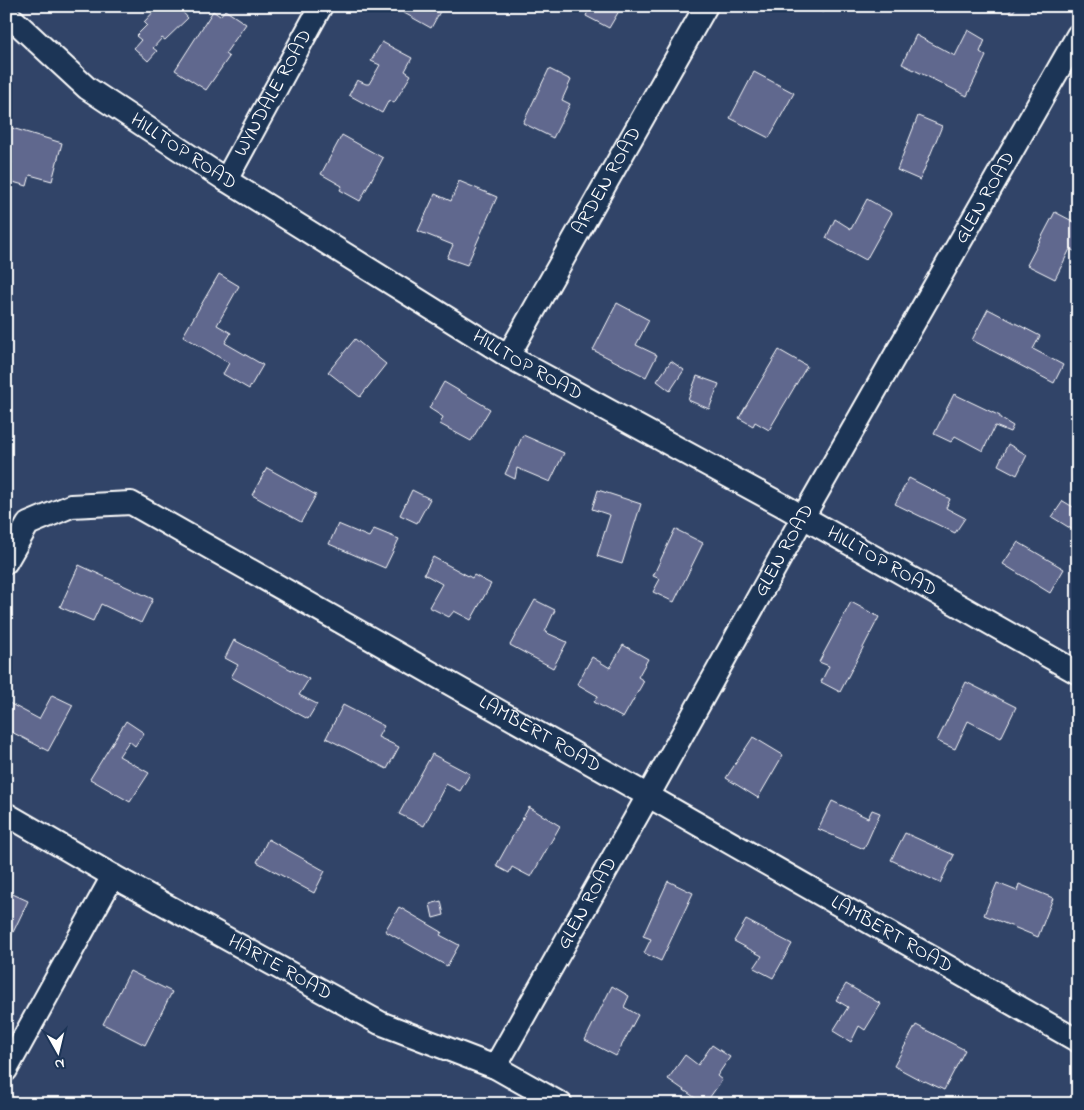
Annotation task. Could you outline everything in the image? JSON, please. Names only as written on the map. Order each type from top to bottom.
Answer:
[{"type":"street","name":"WYNDALE ROAD","points":[[226,180],[321,6]]},
{"type":"street","name":"ARDEN ROAD","points":[[508,356],[706,6]]},
{"type":"street","name":"HILLTOP ROAD","points":[[6,13],[87,88],[226,180],[508,356],[803,517],[1078,673]]},
{"type":"street","name":"GLEN ROAD","points":[[494,1067],[648,796],[803,517],[1078,36]]},
{"type":"street","name":"LAMBERT ROAD","points":[[6,562],[28,524],[71,506],[131,503],[1078,1041]]},
{"type":"street","name":"HARTE ROAD","points":[[6,814],[113,876],[380,1023],[494,1067],[561,1104]]},
{"type":"street","points":[[6,1070],[113,876]]},
{"type":"building","points":[[159,6],[181,6],[179,8],[188,18],[165,40],[162,38],[153,48],[157,51],[148,61],[134,48],[141,40],[136,36],[147,25],[144,22]]},
{"type":"building","points":[[399,6],[443,6],[431,28],[397,9]]},
{"type":"building","points":[[590,6],[622,6],[609,28],[586,16]]},
{"type":"building","points":[[813,6],[827,6],[823,13]]},
{"type":"building","points":[[1003,6],[1017,6],[1013,12]]},
{"type":"building","points":[[225,10],[246,24],[225,54],[229,57],[206,90],[175,70],[213,11],[220,16]]},
{"type":"building","points":[[968,30],[985,40],[980,52],[986,56],[967,96],[902,64],[916,35],[955,56]]},
{"type":"building","points":[[382,42],[412,58],[405,71],[411,75],[394,103],[389,100],[382,113],[349,95],[357,80],[369,84],[380,65],[371,61]]},
{"type":"building","points":[[549,69],[571,80],[562,100],[570,104],[553,138],[523,123]]},
{"type":"building","points":[[754,72],[794,93],[769,138],[730,118]]},
{"type":"building","points":[[918,116],[942,126],[920,180],[897,170]]},
{"type":"building","points":[[12,128],[62,143],[52,181],[30,175],[27,186],[6,180],[12,162],[6,160],[6,148]]},
{"type":"building","points":[[342,135],[383,158],[360,201],[340,190],[342,186],[321,174]]},
{"type":"building","points":[[459,181],[497,197],[467,265],[447,258],[453,245],[418,231],[435,194],[451,201]]},
{"type":"building","points":[[867,199],[892,213],[866,260],[826,238],[835,219],[851,229]]},
{"type":"building","points":[[1055,212],[1078,224],[1078,253],[1070,249],[1055,279],[1027,265]]},
{"type":"building","points":[[219,274],[239,286],[217,325],[231,333],[225,343],[263,365],[249,389],[223,374],[229,363],[183,336]]},
{"type":"building","points":[[617,303],[649,320],[636,345],[657,355],[646,377],[593,350]]},
{"type":"building","points":[[988,309],[1040,336],[1033,349],[1063,365],[1054,383],[972,340]]},
{"type":"building","points":[[355,339],[386,364],[360,397],[328,372]]},
{"type":"building","points":[[779,350],[807,366],[769,430],[755,422],[753,426],[739,418]]},
{"type":"building","points":[[671,361],[684,370],[670,391],[657,381]]},
{"type":"building","points":[[697,376],[719,384],[709,409],[688,400]]},
{"type":"building","points":[[444,382],[490,409],[471,441],[440,424],[443,417],[429,408]]},
{"type":"building","points":[[954,394],[1000,416],[1000,418],[1013,426],[1010,432],[995,426],[983,451],[955,436],[951,442],[934,434]]},
{"type":"building","points":[[523,435],[564,453],[550,482],[517,468],[515,479],[505,474]]},
{"type":"building","points":[[1008,444],[1027,455],[1017,475],[998,465]]},
{"type":"building","points":[[267,468],[316,495],[301,522],[252,495]]},
{"type":"building","points":[[909,478],[950,499],[946,508],[965,518],[955,533],[895,504]]},
{"type":"building","points":[[412,490],[430,499],[417,523],[400,515]]},
{"type":"building","points":[[598,490],[641,504],[622,564],[597,556],[610,515],[592,509]]},
{"type":"building","points":[[1078,500],[1078,533],[1052,517],[1063,501],[1073,507]]},
{"type":"building","points":[[338,524],[369,537],[374,529],[399,539],[385,568],[329,544]]},
{"type":"building","points":[[675,529],[703,543],[674,602],[653,592],[660,579],[653,576]]},
{"type":"building","points":[[1018,542],[1064,569],[1050,593],[1003,564]]},
{"type":"building","points":[[433,557],[472,578],[474,575],[491,584],[471,620],[454,611],[449,617],[429,607],[442,584],[424,574]]},
{"type":"building","points":[[79,565],[153,599],[141,623],[101,604],[93,621],[60,607]]},
{"type":"building","points":[[535,600],[555,610],[545,632],[567,642],[553,668],[510,645]]},
{"type":"building","points":[[851,602],[879,617],[840,692],[821,682],[829,666],[819,662]]},
{"type":"building","points":[[234,640],[309,679],[299,695],[317,704],[308,719],[231,677],[238,665],[225,658]]},
{"type":"building","points":[[623,645],[648,659],[638,677],[644,681],[623,718],[594,702],[598,696],[577,684],[592,657],[610,668]]},
{"type":"building","points":[[966,682],[1016,707],[1001,738],[968,721],[955,749],[937,741]]},
{"type":"building","points":[[52,695],[73,705],[48,751],[6,729],[6,708],[9,703],[39,719]]},
{"type":"building","points":[[343,705],[384,726],[378,737],[399,747],[387,769],[326,738]]},
{"type":"building","points":[[126,721],[144,733],[135,746],[129,741],[119,756],[149,773],[130,802],[90,779]]},
{"type":"building","points":[[753,737],[783,755],[758,798],[726,778]]},
{"type":"building","points":[[432,754],[470,774],[460,791],[446,784],[424,826],[399,814]]},
{"type":"building","points":[[832,801],[868,818],[872,810],[880,813],[864,849],[818,829]]},
{"type":"building","points":[[529,807],[560,826],[531,877],[512,867],[509,873],[496,866]]},
{"type":"building","points":[[905,833],[954,855],[940,883],[891,860]]},
{"type":"building","points":[[268,839],[325,871],[314,893],[257,862]]},
{"type":"building","points":[[668,881],[693,893],[661,961],[644,953],[651,939],[643,936]]},
{"type":"building","points":[[997,883],[1017,891],[1019,884],[1053,898],[1038,937],[984,915]]},
{"type":"building","points":[[6,891],[28,901],[6,947]]},
{"type":"building","points":[[441,901],[444,915],[433,918],[430,904]]},
{"type":"building","points":[[399,907],[442,932],[440,935],[459,945],[447,966],[385,931]]},
{"type":"building","points":[[746,920],[792,944],[773,978],[754,968],[762,956],[734,941]]},
{"type":"building","points":[[130,971],[172,992],[145,1045],[103,1024]]},
{"type":"building","points":[[846,984],[881,1004],[865,1030],[859,1026],[851,1042],[833,1031],[848,1007],[836,1000]]},
{"type":"building","points":[[612,986],[629,996],[624,1007],[638,1015],[616,1056],[585,1040]]},
{"type":"building","points":[[916,1025],[965,1050],[944,1090],[894,1066]]},
{"type":"building","points":[[712,1045],[730,1057],[717,1076],[722,1080],[704,1104],[668,1079],[685,1055],[698,1065]]}]
